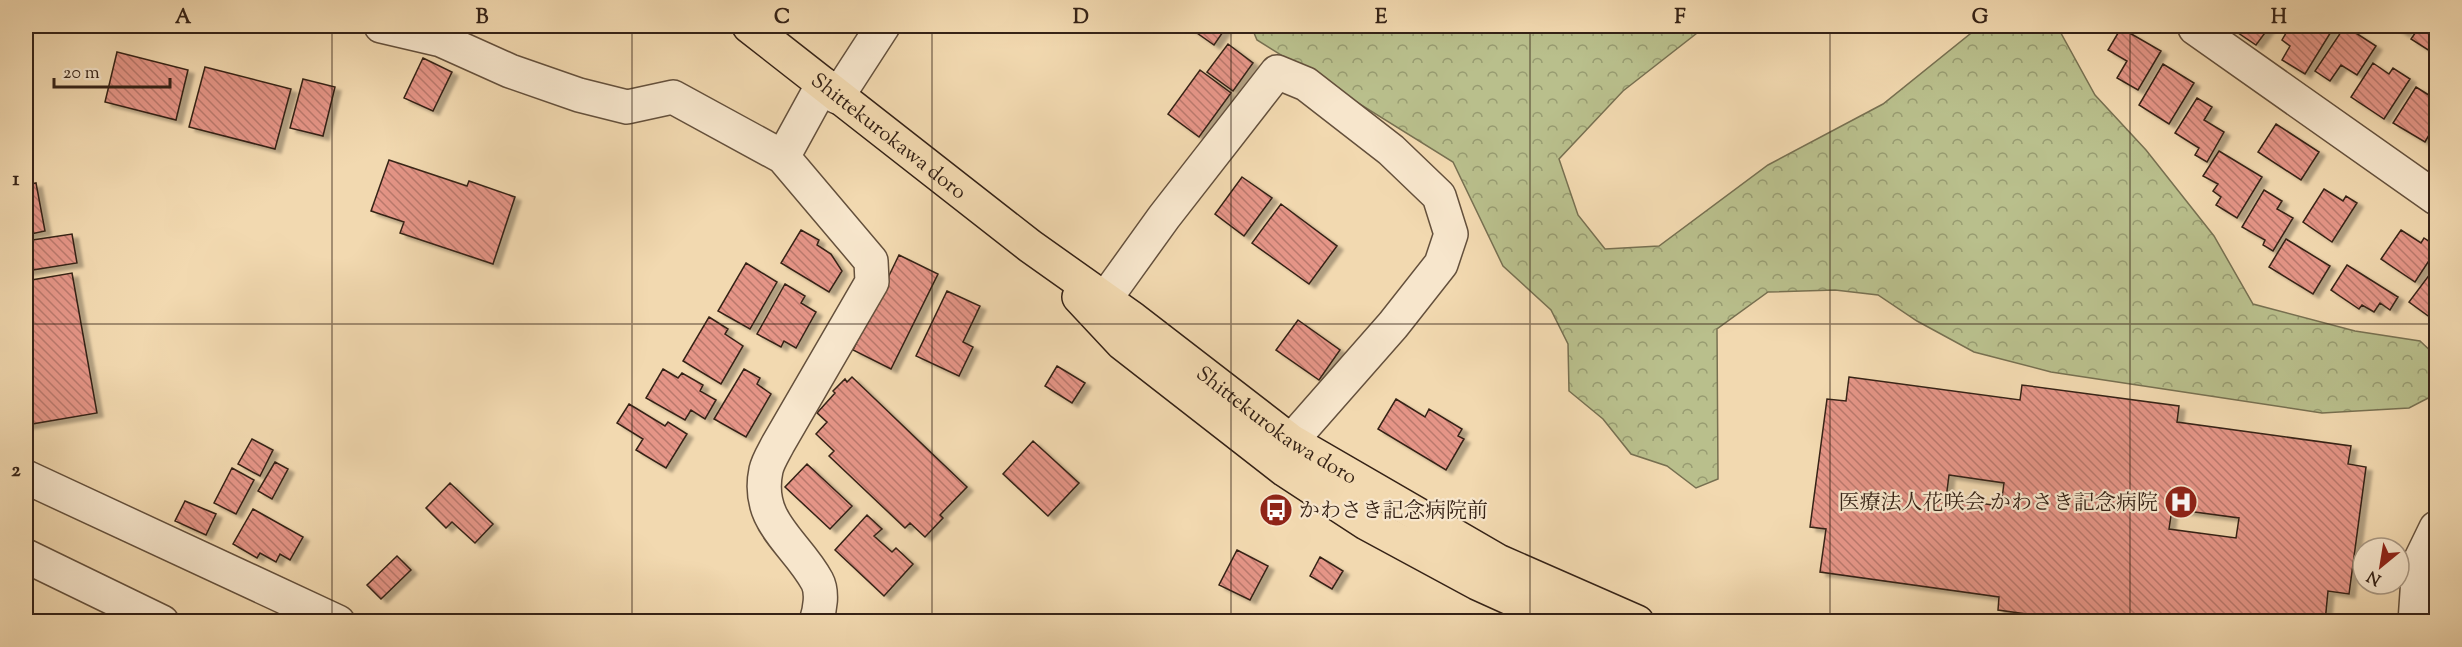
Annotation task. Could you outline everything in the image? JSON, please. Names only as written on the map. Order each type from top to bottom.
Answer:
[{"type":"main road","name":"Shittekurokawa doro","points":[[749,26],[1030,246],[1105,299],[1291,441],[1498,561],[1637,621]]},
{"type":"main road","name":"Shittekurokawa doro","points":[[1030,246],[1122,343],[1285,470],[1366,523],[1477,583],[1563,621]]},
{"type":"street","points":[[381,26],[441,40],[510,70],[598,100],[627,107],[673,97],[783,157],[871,261],[872,282],[766,468],[764,491],[770,514],[785,539],[818,582],[820,608],[816,621]]},
{"type":"street","points":[[783,157],[830,90],[883,26]]},
{"type":"street","points":[[2197,26],[2195,28],[2436,198]]},
{"type":"street","points":[[1105,299],[1164,217],[1277,72],[1305,84],[1391,150],[1439,196],[1450,234],[1441,264],[1393,325],[1291,441]]},
{"type":"street","points":[[26,477],[338,621]]},
{"type":"street","points":[[2415,621],[2420,563],[2436,528]]},
{"type":"street","points":[[26,556],[162,621]]},
{"type":"green space","points":[[1251,26],[1706,26],[1623,91],[1559,159],[1578,215],[1605,249],[1659,246],[1768,165],[1883,104],[1975,30],[2010,26],[2057,26],[2095,95],[2146,150],[2214,236],[2253,304],[2355,331],[2420,341],[2436,356],[2436,394],[2409,408],[2322,413],[2051,372],[1974,352],[1917,321],[1878,295],[1835,290],[1768,292],[1717,329],[1718,479],[1696,488],[1667,466],[1631,454],[1603,419],[1569,391],[1568,344],[1551,310],[1503,266],[1453,162],[1257,40]]},
{"type":"building","points":[[1187,26],[1227,26],[1214,45]]},
{"type":"building","points":[[2228,26],[2270,26],[2256,45]]},
{"type":"building","points":[[2290,26],[2334,27],[2305,74],[2282,60],[2290,46],[2282,40]]},
{"type":"building","points":[[2345,26],[2376,46],[2357,75],[2341,65],[2330,81],[2315,71]]},
{"type":"building","points":[[2393,26],[2409,26],[2404,33]]},
{"type":"building","points":[[2420,26],[2436,26],[2436,55],[2411,39]]},
{"type":"building","points":[[2121,28],[2161,51],[2138,90],[2117,78],[2127,61],[2108,50]]},
{"type":"building","points":[[1228,44],[1253,63],[1233,91],[1207,72]]},
{"type":"building","points":[[117,52],[188,70],[176,120],[105,102]]},
{"type":"building","points":[[423,58],[452,72],[433,111],[404,98]]},
{"type":"building","points":[[2373,63],[2389,74],[2393,68],[2410,79],[2384,119],[2351,97]]},
{"type":"building","points":[[2163,64],[2194,83],[2169,124],[2139,105]]},
{"type":"building","points":[[205,67],[291,89],[275,149],[189,127]]},
{"type":"building","points":[[1200,70],[1231,93],[1199,137],[1168,114]]},
{"type":"building","points":[[303,79],[335,87],[323,136],[290,128]]},
{"type":"building","points":[[2416,87],[2435,99],[2436,96],[2436,123],[2425,142],[2393,123]]},
{"type":"building","points":[[2197,98],[2212,107],[2204,120],[2224,132],[2207,162],[2195,155],[2199,148],[2175,133]]},
{"type":"building","points":[[2276,124],[2319,152],[2301,180],[2258,152]]},
{"type":"building","points":[[2219,151],[2262,177],[2237,218],[2216,205],[2221,197],[2213,191],[2218,184],[2203,176]]},
{"type":"building","points":[[389,160],[467,186],[469,181],[515,197],[493,264],[400,233],[404,222],[371,211]]},
{"type":"building","points":[[1242,177],[1272,198],[1244,236],[1215,214]]},
{"type":"building","points":[[36,183],[45,231],[26,235],[26,185]]},
{"type":"building","points":[[2324,189],[2343,201],[2346,196],[2357,203],[2332,242],[2303,222]]},
{"type":"building","points":[[2264,190],[2282,201],[2277,209],[2293,218],[2273,251],[2263,245],[2265,240],[2242,227]]},
{"type":"building","points":[[1281,204],[1337,246],[1309,284],[1252,243]]},
{"type":"building","points":[[801,230],[819,240],[817,245],[831,254],[842,271],[829,292],[781,263]]},
{"type":"building","points":[[2401,230],[2421,243],[2424,238],[2436,246],[2436,250],[2415,282],[2381,259]]},
{"type":"building","points":[[72,234],[77,263],[26,271],[26,241]]},
{"type":"building","points":[[2286,239],[2330,266],[2313,294],[2269,267]]},
{"type":"building","points":[[899,255],[938,274],[891,369],[853,350]]},
{"type":"building","points":[[746,263],[777,282],[750,329],[718,311]]},
{"type":"building","points":[[2347,265],[2398,297],[2390,310],[2380,303],[2374,312],[2362,305],[2359,309],[2331,290]]},
{"type":"building","points":[[2436,266],[2436,311],[2431,318],[2409,302]]},
{"type":"building","points":[[72,273],[97,413],[26,425],[26,281]]},
{"type":"building","points":[[785,284],[805,296],[801,303],[816,312],[796,348],[784,341],[781,347],[757,334]]},
{"type":"building","points":[[947,291],[980,306],[963,342],[973,347],[959,376],[916,356]]},
{"type":"building","points":[[709,317],[728,329],[725,334],[743,346],[721,384],[683,361]]},
{"type":"building","points":[[1298,320],[1340,350],[1319,380],[1276,350]]},
{"type":"building","points":[[1057,366],[1085,383],[1072,403],[1045,386]]},
{"type":"building","points":[[663,369],[678,378],[682,373],[703,385],[700,391],[716,400],[705,419],[691,410],[685,420],[646,398]]},
{"type":"building","points":[[744,369],[760,378],[757,384],[771,394],[746,437],[714,419]]},
{"type":"building","points":[[852,377],[967,487],[940,515],[943,518],[925,537],[910,523],[905,528],[829,456],[834,451],[816,434],[827,422],[817,413],[835,393],[833,391],[845,379],[847,382]]},
{"type":"building","name":"医療法人花咲会 かわさき記念病院","points":[[1849,377],[2020,400],[2022,385],[2179,406],[2177,422],[2351,446],[2348,464],[2366,467],[2357,536],[2351,536],[2349,594],[2328,591],[2325,622],[2192,622],[2151,616],[2150,622],[2083,622],[1998,610],[1999,597],[1820,572],[1826,529],[1810,527],[1827,399],[1846,401]],"holes":[[[1949,475],[2004,483],[2001,506],[1946,499]],[[2172,509],[2239,518],[2236,538],[2169,529]]]},
{"type":"building","points":[[1396,399],[1425,417],[1429,409],[1462,429],[1458,436],[1464,439],[1446,470],[1378,429]]},
{"type":"building","points":[[629,404],[665,426],[668,422],[687,434],[666,468],[636,450],[643,439],[617,423]]},
{"type":"building","points":[[252,439],[273,450],[260,476],[238,464]]},
{"type":"building","points":[[1033,441],[1079,483],[1048,516],[1003,474]]},
{"type":"building","points":[[275,462],[288,469],[272,499],[258,491]]},
{"type":"building","points":[[807,464],[852,506],[830,529],[785,487]]},
{"type":"building","points":[[232,468],[254,480],[236,514],[214,503]]},
{"type":"building","points":[[450,483],[493,524],[475,543],[452,522],[446,528],[426,508]]},
{"type":"building","points":[[185,501],[216,514],[206,535],[175,521]]},
{"type":"building","points":[[253,509],[303,537],[290,560],[280,554],[276,562],[260,553],[257,558],[233,544]]},
{"type":"building","points":[[867,515],[882,529],[874,536],[892,552],[896,548],[913,564],[884,596],[835,550]]},
{"type":"building","points":[[1237,550],[1268,566],[1250,600],[1219,585]]},
{"type":"building","points":[[397,556],[411,570],[381,599],[367,585]]},
{"type":"building","points":[[1320,557],[1343,571],[1332,589],[1310,576]]},
{"type":"place","name":"医療法人花咲会 かわさき記念病院","points":[[2181,502]]},
{"type":"place","name":"かわさき記念病院前","points":[[1276,510]]}]
